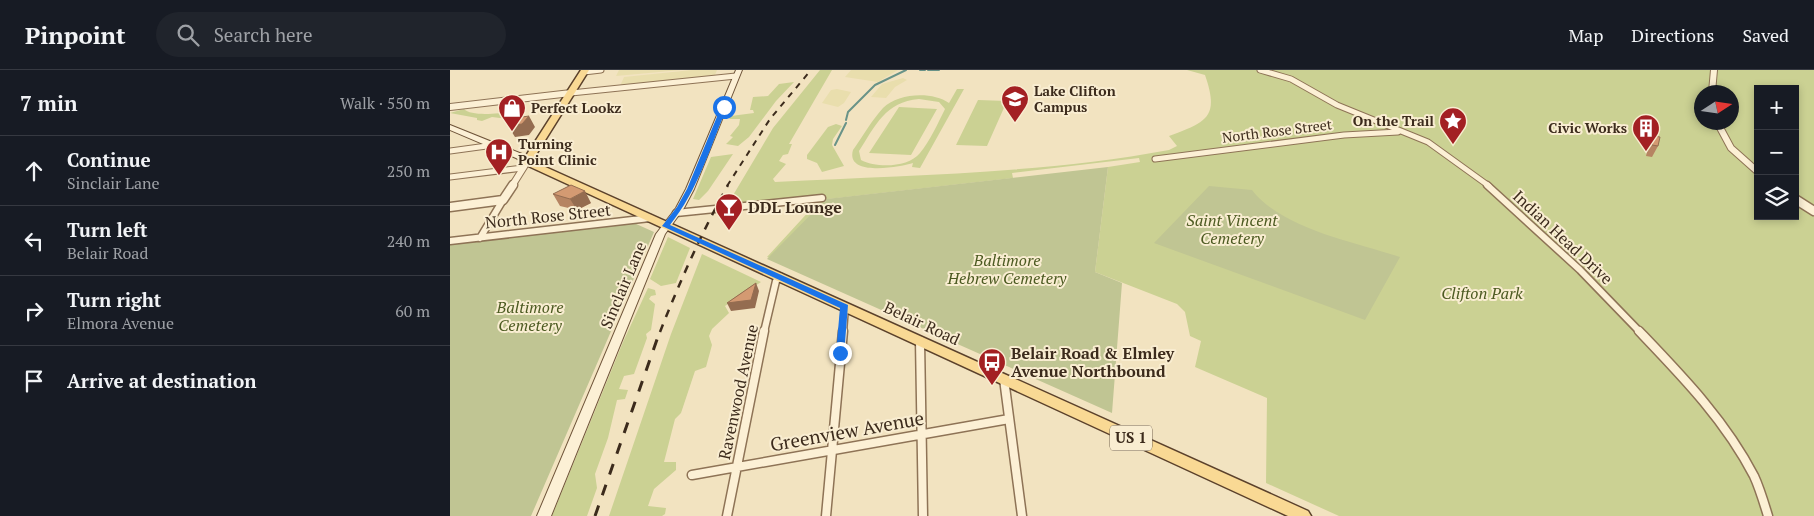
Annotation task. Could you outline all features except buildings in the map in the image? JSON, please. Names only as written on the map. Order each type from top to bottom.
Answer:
[{"type":"main road","points":[[450,127],[519,156],[525,165],[585,71]]},
{"type":"main road","name":"Sinclair Lane","points":[[544,516],[666,226],[676,213],[695,179],[737,73]]},
{"type":"main road","name":"Belair Road","points":[[525,165],[650,218],[781,277],[1303,516]]},
{"type":"street","points":[[585,71],[602,70]]},
{"type":"street","name":"Indian Head Drive","points":[[1260,70],[1291,79],[1337,105],[1436,147],[1490,187],[1580,270],[1694,388],[1726,428],[1755,478],[1768,516]]},
{"type":"street","points":[[1713,85],[1714,70]]},
{"type":"street","points":[[450,107],[737,73]]},
{"type":"street","points":[[1721,130],[1730,148],[1754,169]]},
{"type":"street","name":"North Rose Street","points":[[1155,159],[1360,134],[1404,132]]},
{"type":"street","points":[[450,151],[494,145]]},
{"type":"street","points":[[450,177],[525,165]]},
{"type":"street","points":[[480,238],[525,165]]},
{"type":"street","points":[[676,213],[822,198]]},
{"type":"street","points":[[450,207],[503,200]]},
{"type":"street","points":[[1799,202],[1814,211]]},
{"type":"street","name":"North Rose Street","points":[[450,241],[650,218]]},
{"type":"street","name":"Ravenwood Avenue","points":[[726,516],[769,308],[776,281],[781,277]]},
{"type":"street","points":[[826,516],[845,307]]},
{"type":"street","points":[[920,341],[923,516]]},
{"type":"street","points":[[1004,379],[1022,516]]},
{"type":"street","name":"Greenview Avenue","points":[[692,475],[1009,419]]},
{"type":"shaded area","points":[[619,70],[681,70],[616,76]]},
{"type":"shaded area","points":[[692,70],[717,70],[715,75],[620,86],[624,77]]},
{"type":"shaded area","points":[[851,70],[898,70],[878,82],[845,77]]},
{"type":"shaded area","points":[[903,78],[907,80],[895,87],[886,98],[871,97],[882,84]]},
{"type":"shaded area","points":[[837,89],[851,92],[844,103],[838,107],[822,103],[831,90]]},
{"type":"green space","name":"Clifton Park","points":[[820,70],[832,70],[789,144],[792,144],[788,154],[783,155],[779,161],[786,164],[773,179],[775,182],[1022,169],[1120,158],[1169,150],[1177,146],[1169,136],[1201,122],[1210,110],[1211,101],[1205,75],[1187,70],[1814,70],[1814,516],[1339,516],[1266,483],[1267,398],[1195,367],[1201,341],[1190,336],[1185,312],[1177,304],[1095,272],[1108,167],[1140,162],[1139,158],[1012,173],[1013,178],[828,199],[770,258],[767,257],[824,195],[726,207],[773,128]]},
{"type":"green space","points":[[794,82],[776,101],[749,137],[738,146],[726,144],[733,137],[730,136],[739,125],[740,119],[729,119],[731,116],[754,113],[753,110],[750,110],[753,97],[768,96],[779,84]]},
{"type":"green space","points":[[957,89],[964,89],[920,168],[912,167],[913,163],[887,168],[865,167],[857,164],[853,158],[853,150],[875,118],[889,103],[915,95],[925,95],[942,99],[949,103]],"holes":[[[919,99],[939,102],[945,109],[934,132],[915,158],[908,162],[892,165],[867,163],[861,160],[859,151],[876,124],[890,110],[907,101]]]},
{"type":"green space","points":[[978,100],[1007,101],[987,146],[956,145]]},
{"type":"green space","points":[[899,107],[937,109],[911,155],[869,153]]},
{"type":"green space","points":[[464,109],[479,114],[512,112],[508,119],[492,117],[482,121],[477,120],[477,118],[450,113]]},
{"type":"green space","points":[[836,124],[842,126],[833,139],[832,145],[844,166],[822,172],[817,163],[807,159],[807,155],[828,127]]},
{"type":"green space","points":[[733,154],[708,191],[699,200],[693,199],[711,157]]},
{"type":"green space","name":"Baltimore Hebrew Cemetery","points":[[1108,167],[1095,272],[1122,283],[1112,413],[767,259],[826,199]]},
{"type":"green space","name":"Saint Vincent Cemetery","points":[[1209,186],[1252,190],[1281,215],[1300,224],[1400,257],[1365,320],[1154,243]]},
{"type":"green space","name":"Baltimore Cemetery","points":[[634,223],[654,232],[531,516],[450,516],[450,244]]},
{"type":"green space","points":[[668,237],[690,248],[676,283],[661,286],[650,279]]},
{"type":"green space","points":[[702,254],[761,282],[725,306],[729,313],[712,329],[709,336],[712,345],[706,367],[695,371],[681,413],[675,419],[664,462],[676,462],[676,470],[654,489],[648,506],[666,508],[665,514],[662,516],[609,516],[671,334]]},
{"type":"green space","points":[[648,288],[655,290],[656,295],[651,296],[649,299],[655,304],[651,330],[646,334],[647,338],[634,374],[624,376],[619,389],[628,390],[625,399],[617,400],[608,438],[595,474],[597,488],[587,516],[552,516],[623,342]]},
{"type":"waterway","points":[[846,120],[848,112],[875,85],[906,70]]},
{"type":"waterway","points":[[920,70],[925,70]]},
{"type":"waterway","points":[[928,70],[939,70]]},
{"type":"waterway","points":[[835,145],[846,123]]},
{"type":"railway","points":[[727,186],[770,119],[811,70]]},
{"type":"railway","points":[[660,332],[692,257],[728,185]]},
{"type":"railway","points":[[595,516],[660,331]]},
{"type":"place","name":"Lake Clifton Campus","points":[[1015,123]]},
{"type":"place","name":"Perfect Lookz","points":[[512,132]]},
{"type":"place","name":"On the Trail","points":[[1453,145]]},
{"type":"place","name":"Civic Works","points":[[1646,152]]},
{"type":"place","name":"Turning Point Clinic","points":[[499,176]]},
{"type":"place","name":"DDL Lounge","points":[[729,231]]},
{"type":"place","name":"Belair Road & Elmley Avenue Northbound","points":[[992,386]]},
{"type":"route","points":[[724,107],[695,179],[680,208],[666,226],[845,307],[840,353]]}]
